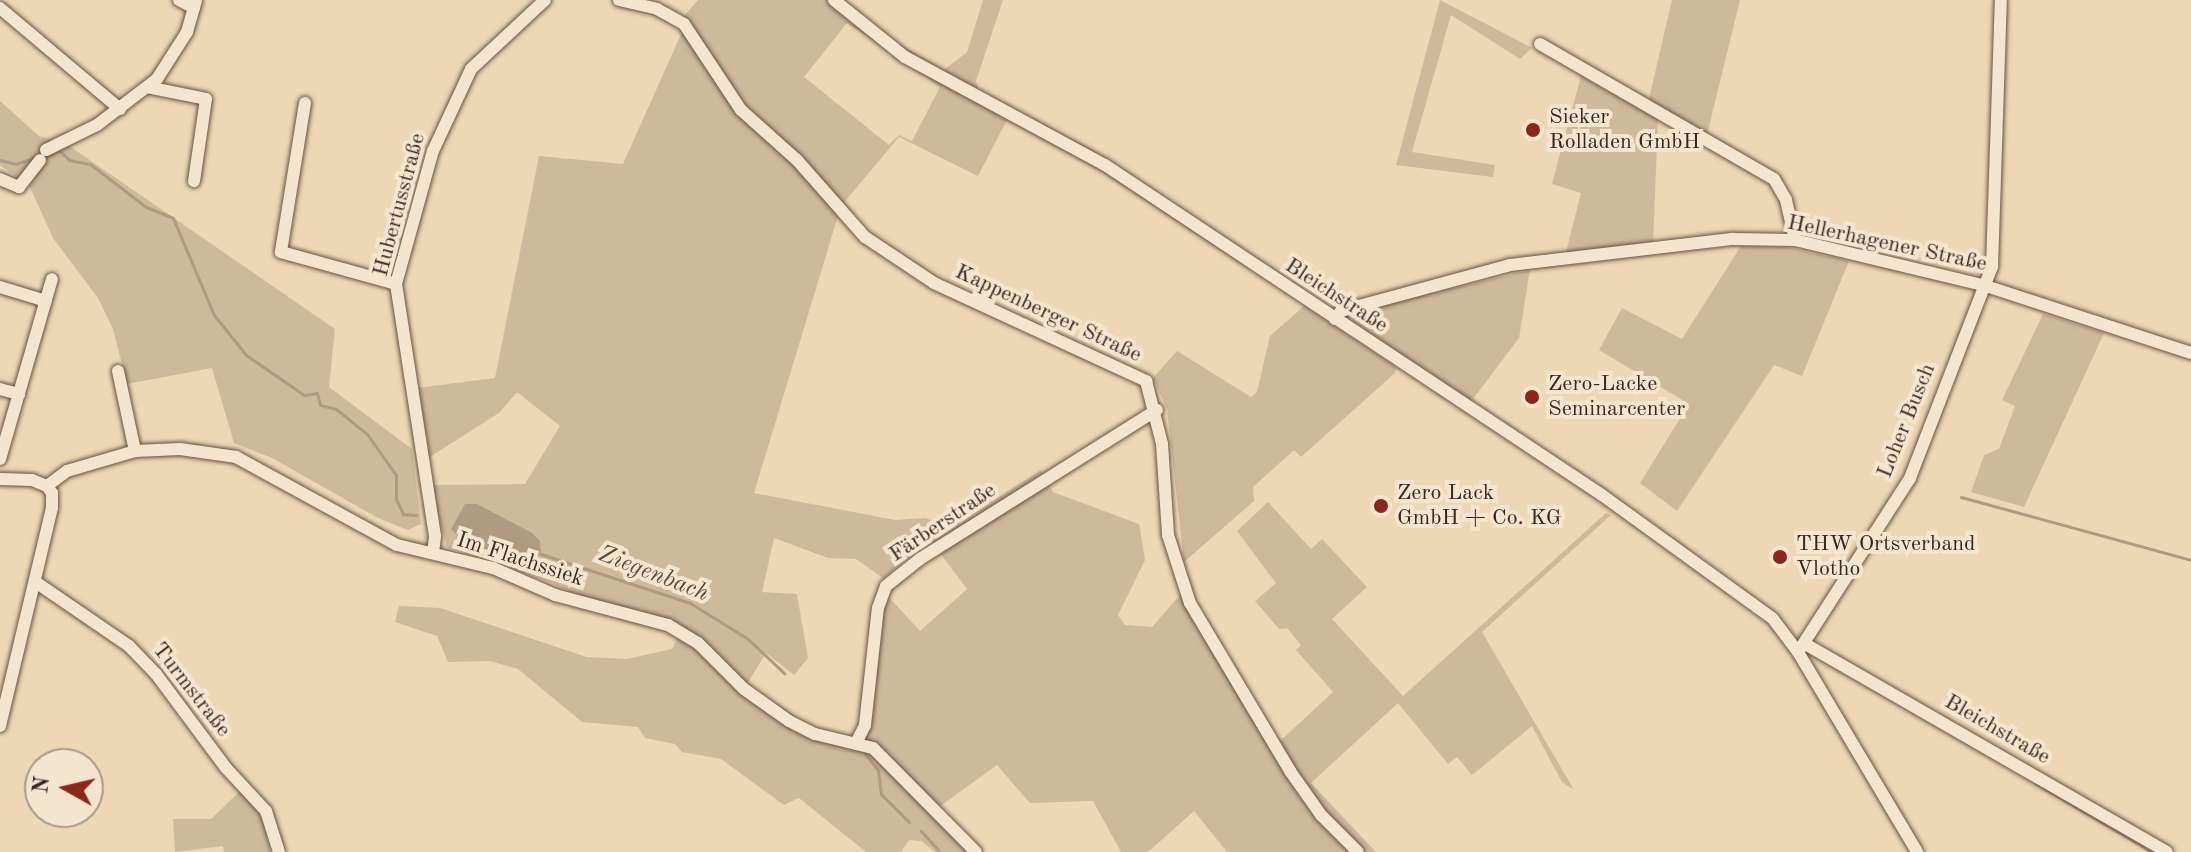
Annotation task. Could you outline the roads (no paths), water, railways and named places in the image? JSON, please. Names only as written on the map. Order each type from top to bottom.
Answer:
[{"type":"street","points":[[0,179],[19,187],[43,155],[120,109],[147,87],[169,64],[195,4],[179,0]]},
{"type":"street","name":"Hubertusstraße","points":[[433,553],[435,536],[421,473],[396,284],[433,151],[471,69],[545,0]]},
{"type":"street","name":"Kappenberger Straße","points":[[619,0],[657,9],[684,24],[741,110],[797,160],[865,237],[934,283],[1131,372],[1151,387],[1157,410],[1168,535],[1190,603],[1290,771],[1321,815],[1358,852]]},
{"type":"street","name":"Bleichstraße","points":[[834,0],[905,57],[1105,165],[1602,495],[1773,619],[1802,648],[2167,852]]},
{"type":"street","name":"Loher Busch","points":[[1802,648],[1910,478],[1986,286],[1996,224],[2001,0]]},
{"type":"street","points":[[5,6],[120,109]]},
{"type":"street","points":[[1540,44],[1774,179],[1786,200],[1795,240]]},
{"type":"street","points":[[147,87],[206,99],[194,181]]},
{"type":"street","points":[[305,103],[281,252],[396,284]]},
{"type":"street","name":"Hellerhagener Straße","points":[[1335,319],[1341,311],[1510,265],[1733,239],[1795,240],[1986,286],[2191,353]]},
{"type":"street","points":[[0,459],[52,279]]},
{"type":"street","points":[[0,287],[46,301]]},
{"type":"street","points":[[118,371],[135,451]]},
{"type":"street","points":[[0,389],[19,394]]},
{"type":"street","name":"Färberstraße","points":[[857,741],[865,725],[878,608],[886,586],[920,559],[1157,410]]},
{"type":"street","name":"Im Flachssiek","points":[[47,486],[67,471],[135,451],[180,449],[236,457],[368,532],[493,568],[555,595],[668,625],[698,643],[744,689],[789,721],[815,734],[857,741],[873,748],[976,852]]},
{"type":"street","points":[[0,479],[32,480],[47,486],[52,508],[37,583],[0,726]]},
{"type":"street","name":"Turmstraße","points":[[37,583],[129,646],[156,674],[226,768],[266,811],[279,852]]},
{"type":"street","points":[[1802,648],[1917,852]]},
{"type":"waterway","name":"Ziegenbach","points":[[46,157],[59,150],[69,160],[90,164],[146,207],[173,218],[214,315],[246,355],[304,395],[317,393],[320,405],[336,409],[367,434],[396,475],[396,499],[403,514],[416,515]]},
{"type":"waterway","name":"Ziegenbach","points":[[0,160],[16,164],[36,157]]},
{"type":"waterway","points":[[1961,497],[2191,560]]},
{"type":"waterway","name":"Ziegenbach","points":[[541,554],[690,603],[748,639],[784,673]]},
{"type":"waterway","name":"Ziegenbach","points":[[865,754],[878,770],[881,794],[909,822]]},
{"type":"waterway","points":[[2035,783],[2152,852]]},
{"type":"waterway","name":"Ziegenbach","points":[[921,831],[940,852]]},
{"type":"place","name":"Sieker Rolladen GmbH","points":[[1533,130]]},
{"type":"place","name":"Zero-Lacke Seminarcenter","points":[[1532,397]]},
{"type":"place","name":"Zero Lack GmbH + Co. KG","points":[[1381,506]]},
{"type":"place","name":"THW Ortsverband Vlotho","points":[[1780,557]]}]
